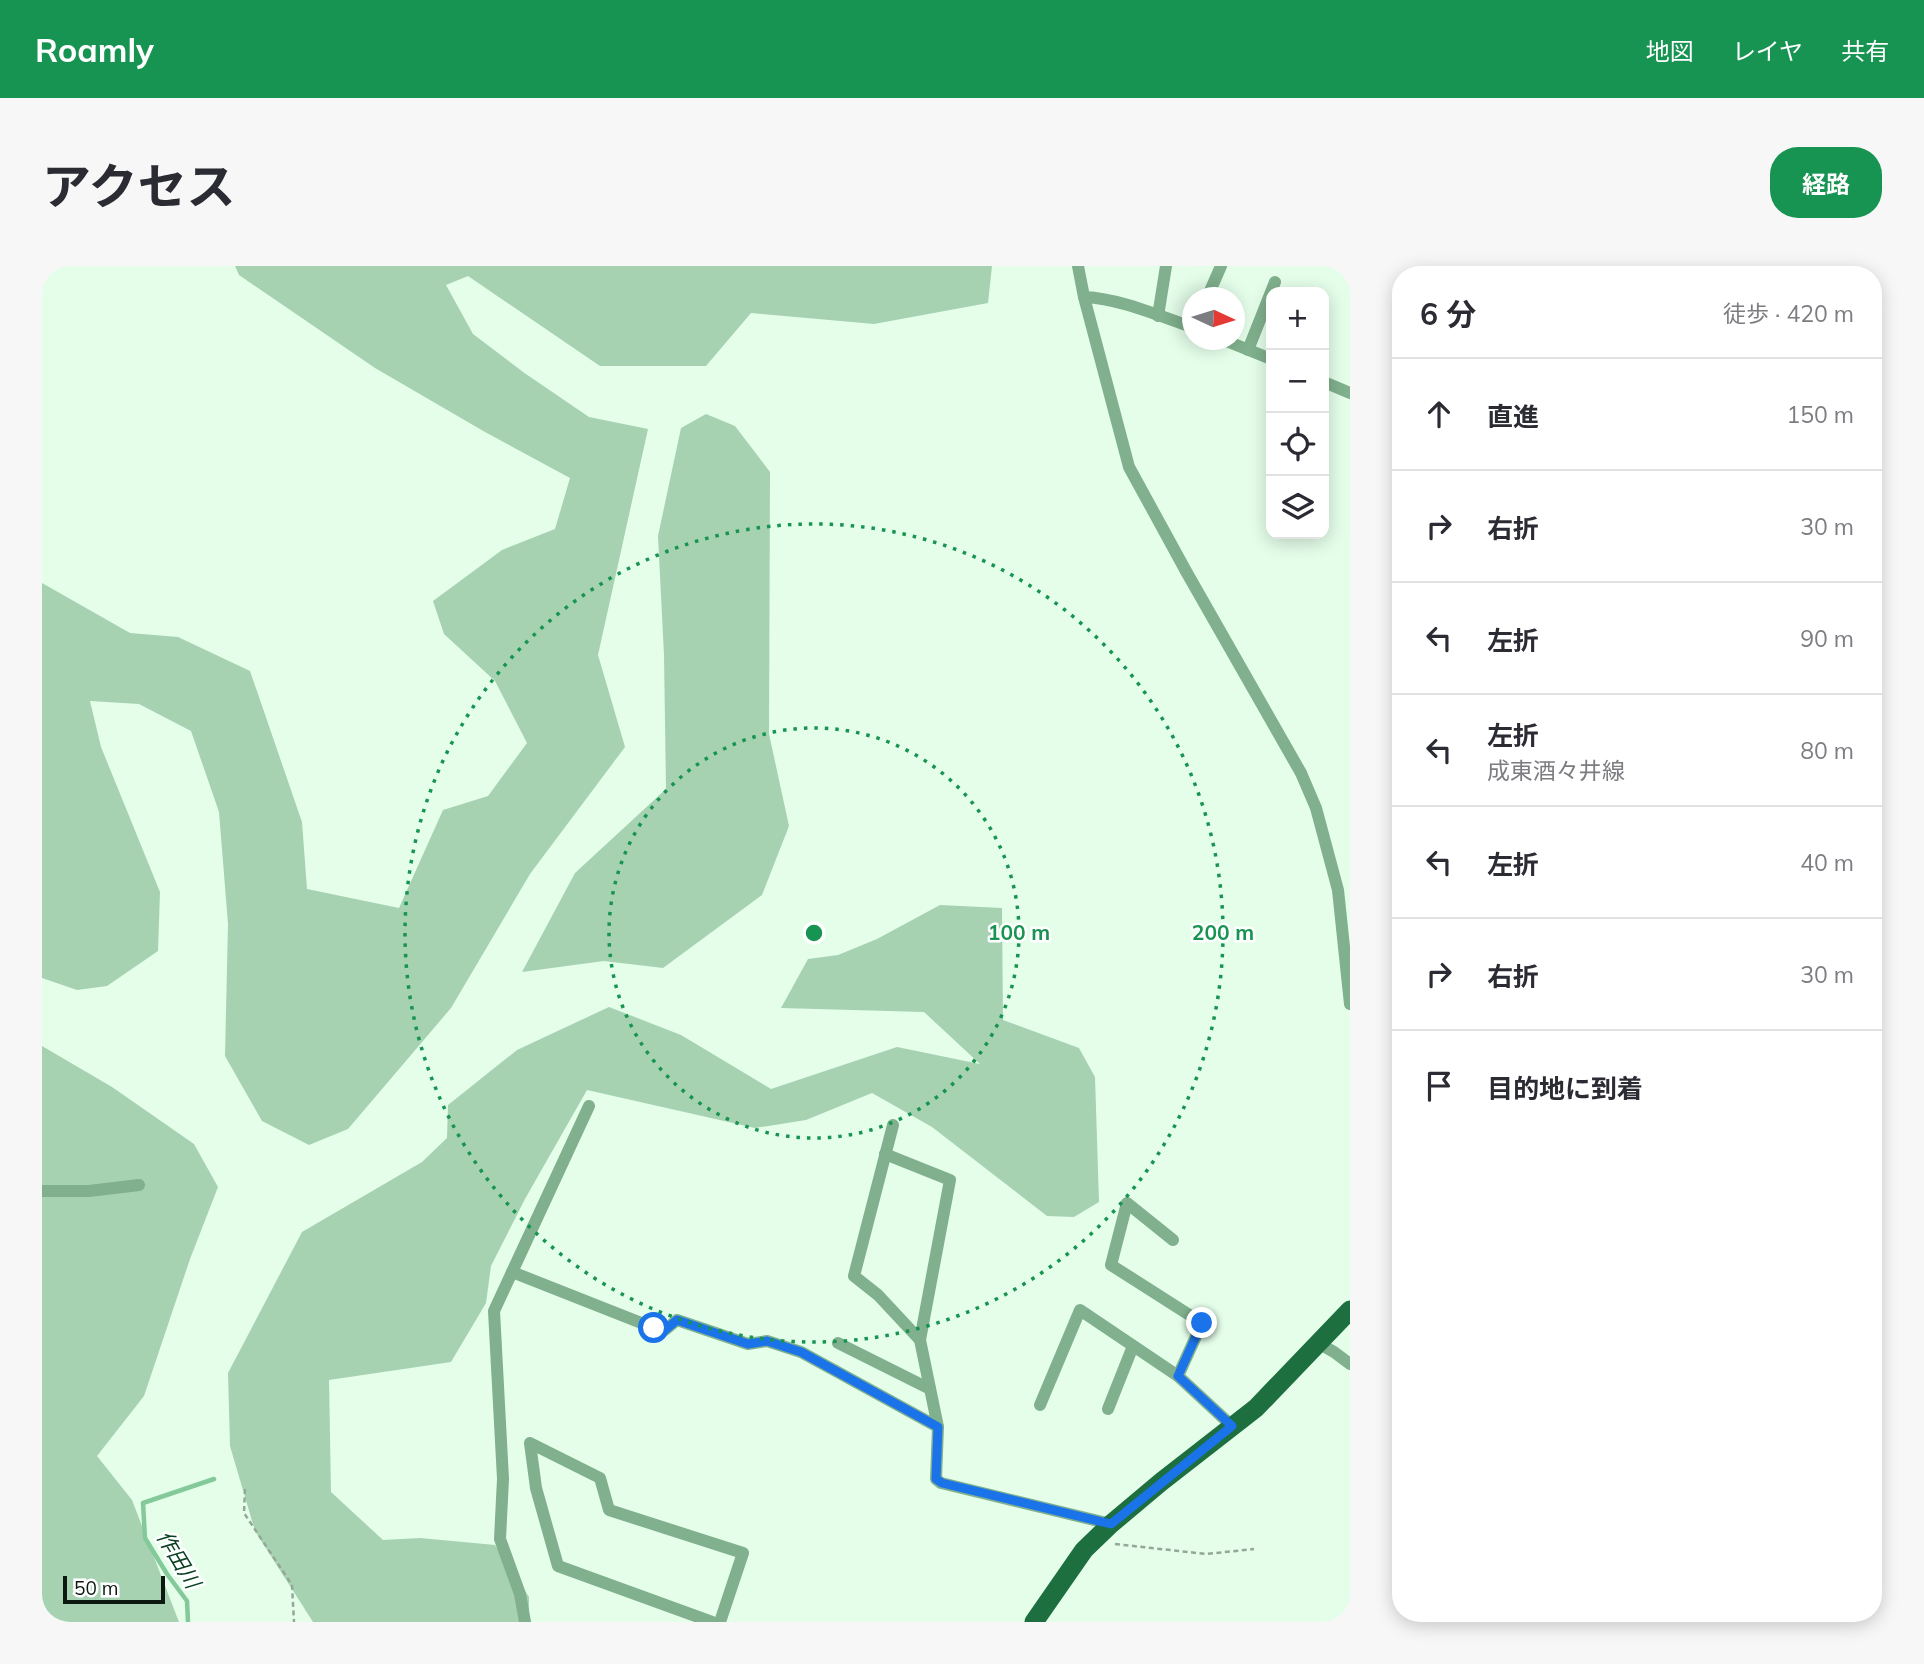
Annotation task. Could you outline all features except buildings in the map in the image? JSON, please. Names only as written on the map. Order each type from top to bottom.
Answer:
[{"type":"main road","points":[[1034,1622],[1084,1550],[1106,1529],[1256,1408],[1350,1310]]},
{"type":"street","points":[[1077,266],[1129,467],[1301,773],[1316,808],[1338,890],[1350,1004]]},
{"type":"street","points":[[1158,316],[1166,266]]},
{"type":"street","points":[[1212,287],[1221,266]]},
{"type":"street","points":[[1248,349],[1275,282]]},
{"type":"street","points":[[1084,297],[1104,298],[1128,304],[1182,324]]},
{"type":"street","points":[[1245,348],[1266,357]]},
{"type":"street","points":[[1329,384],[1350,393]]},
{"type":"street","points":[[525,1622],[520,1594],[499,1539],[503,1479],[494,1311],[589,1106]]},
{"type":"street","points":[[893,1125],[853,1276],[878,1295],[920,1340]]},
{"type":"street","points":[[886,1154],[950,1180],[920,1340],[938,1427],[936,1479],[942,1483],[1106,1529]]},
{"type":"street","points":[[42,1191],[89,1191],[139,1185]]},
{"type":"street","points":[[1172,1240],[1127,1203],[1111,1265],[1202,1323],[1178,1376]]},
{"type":"street","points":[[512,1272],[654,1328],[665,1330],[677,1320],[748,1344],[767,1341],[801,1352],[938,1427]]},
{"type":"street","points":[[1040,1405],[1080,1310],[1178,1376],[1232,1426]]},
{"type":"street","points":[[838,1343],[930,1389]]},
{"type":"street","points":[[1318,1343],[1350,1363]]},
{"type":"street","points":[[1108,1409],[1133,1346]]},
{"type":"street","points":[[712,1622],[558,1566],[537,1489],[530,1443],[600,1478],[609,1510],[743,1553],[720,1622]]},
{"type":"path","points":[[245,1489],[244,1513],[292,1585],[294,1622]]},
{"type":"path","points":[[1106,1529],[1113,1544],[1206,1554],[1254,1549]]},
{"type":"green space","points":[[235,266],[992,266],[988,303],[874,324],[751,313],[706,366],[600,366],[468,276],[446,285],[473,334],[523,372],[589,417],[648,429],[598,655],[625,747],[530,874],[451,1008],[348,1129],[309,1145],[262,1121],[225,1056],[228,924],[219,812],[191,731],[139,704],[90,701],[101,747],[160,892],[158,951],[107,986],[77,990],[42,978],[42,583],[130,633],[178,637],[250,671],[302,822],[307,889],[399,908],[443,810],[488,796],[527,743],[495,681],[444,634],[433,601],[502,550],[555,529],[570,478],[375,368],[239,275]]},
{"type":"green space","points":[[706,414],[735,426],[770,472],[769,734],[789,826],[762,895],[663,968],[604,961],[522,972],[575,873],[666,789],[664,655],[658,536],[681,428]]},
{"type":"green space","points":[[940,905],[1002,908],[1003,1020],[1079,1048],[1095,1077],[1099,1202],[1074,1217],[1047,1216],[932,1127],[872,1093],[806,1120],[755,1128],[587,1090],[525,1199],[491,1266],[486,1303],[451,1362],[329,1380],[331,1492],[383,1540],[420,1538],[495,1545],[529,1597],[529,1622],[313,1622],[255,1531],[230,1446],[228,1373],[302,1232],[422,1162],[447,1138],[448,1105],[517,1050],[609,1007],[681,1035],[771,1089],[897,1047],[980,1064],[924,1012],[781,1008],[808,959],[838,955],[877,939]]},
{"type":"green space","points":[[42,1046],[112,1087],[194,1144],[218,1187],[190,1259],[144,1396],[97,1456],[132,1500],[179,1622],[42,1622]]},
{"type":"waterway","name":"作田川","points":[[188,1622],[187,1601],[145,1538],[143,1503],[214,1479]]},
{"type":"route","points":[[654,1328],[665,1330],[677,1320],[748,1344],[767,1341],[801,1352],[938,1427],[936,1479],[942,1483],[1111,1524],[1232,1426],[1178,1376],[1202,1323]]}]
